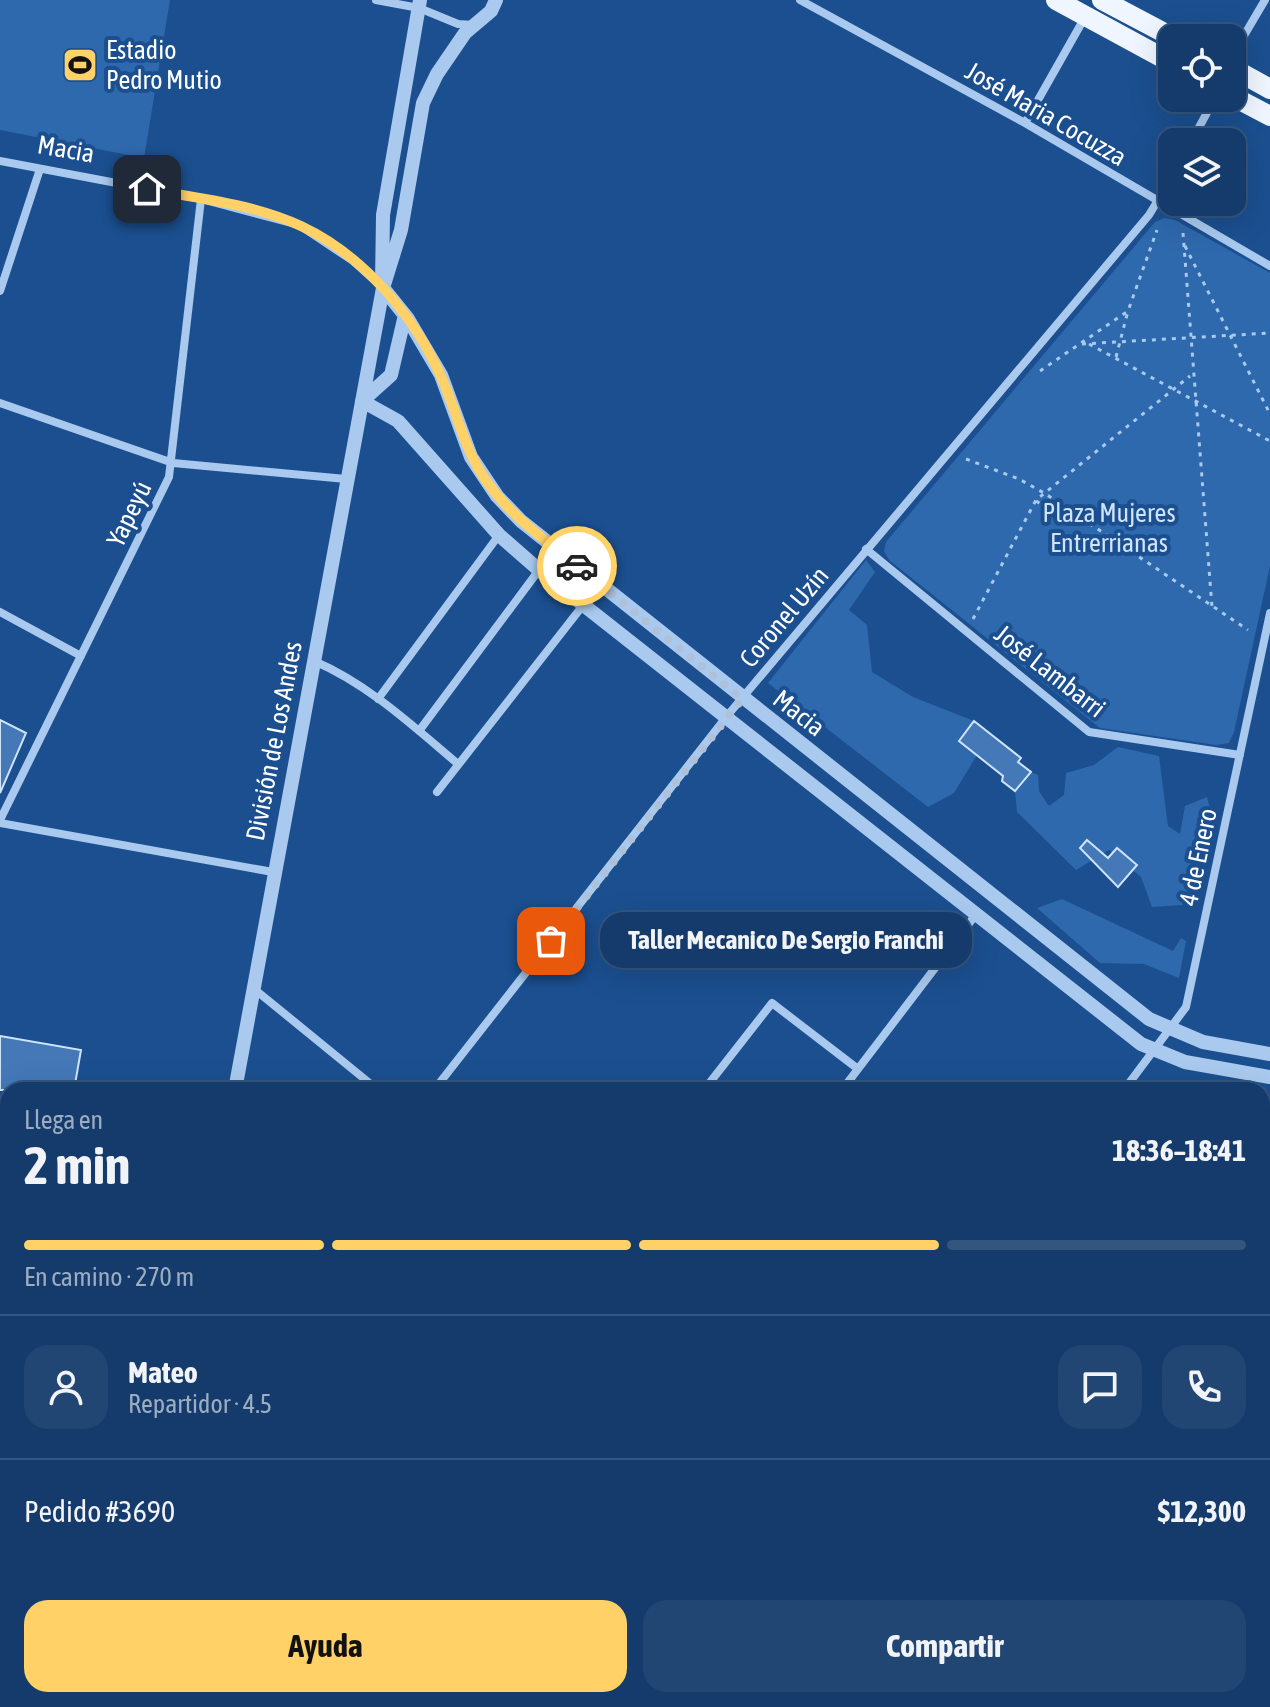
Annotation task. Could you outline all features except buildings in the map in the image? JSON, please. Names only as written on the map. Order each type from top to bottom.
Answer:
[{"type":"main road","points":[[1056,0],[1158,55]]},
{"type":"main road","points":[[1102,0],[1158,30]]},
{"type":"main road","points":[[1246,76],[1270,89]]},
{"type":"main road","points":[[1246,103],[1270,116]]},
{"type":"street","points":[[376,0],[420,4],[458,24],[474,25]]},
{"type":"street","name":"División de Los Andes","points":[[236,1082],[346,479],[383,288],[401,230],[423,103],[437,74],[474,25],[491,11],[496,0]]},
{"type":"street","name":"José Maria Cocuzza","points":[[800,0],[1025,123],[1158,203]]},
{"type":"street","points":[[1246,32],[1265,0]]},
{"type":"street","name":"División de Los Andes","points":[[383,288],[380,258],[383,215],[420,4]]},
{"type":"street","points":[[1025,123],[1085,16]]},
{"type":"street","name":"Macia","points":[[0,161],[201,199],[299,225],[334,246],[383,288],[405,315],[441,375],[471,457],[506,507],[742,699],[1136,1009],[1171,1031],[1203,1042],[1270,1054]]},
{"type":"street","points":[[0,291],[40,169]]},
{"type":"street","name":"Yapeyú","points":[[0,822],[173,463],[201,199]]},
{"type":"street","name":"Coronel Uzín","points":[[440,1082],[727,716],[1158,203]]},
{"type":"street","name":"José Maria Cocuzza","points":[[1181,216],[1270,266]]},
{"type":"street","points":[[362,401],[391,375],[405,315]]},
{"type":"street","name":"Macia","points":[[362,401],[398,421],[499,535],[539,570],[1154,1052],[1185,1062],[1270,1077]]},
{"type":"street","points":[[0,403],[173,463],[346,479]]},
{"type":"street","points":[[378,699],[499,535]]},
{"type":"street","name":"José Lambarri","points":[[866,549],[1089,732],[1240,755]]},
{"type":"street","points":[[419,731],[539,570]]},
{"type":"street","points":[[437,792],[584,604]]},
{"type":"street","points":[[0,612],[81,656]]},
{"type":"street","name":"4 de Enero","points":[[1130,1082],[1186,1007],[1270,613]]},
{"type":"street","points":[[314,661],[336,670],[378,699],[458,764]]},
{"type":"street","points":[[0,822],[273,872]]},
{"type":"street","points":[[848,1082],[978,913]]},
{"type":"street","points":[[253,988],[368,1082]]},
{"type":"street","points":[[710,1082],[772,1003],[858,1069]]},
{"type":"path","points":[[1116,357],[1128,311],[1157,230]]},
{"type":"path","points":[[1183,233],[1212,607]]},
{"type":"path","points":[[1184,243],[1270,414]]},
{"type":"path","points":[[1040,371],[1128,311]]},
{"type":"path","points":[[1079,344],[1270,333]]},
{"type":"path","points":[[1089,344],[1270,441]]},
{"type":"path","points":[[973,619],[1036,501],[1192,375]]},
{"type":"path","points":[[966,459],[1019,479],[1044,493],[1248,630]]},
{"type":"path","points":[[1036,501],[1055,513]]},
{"type":"green space","name":"Estadio Pedro Mutio","points":[[0,0],[170,0],[144,158],[0,130]]},
{"type":"green space","name":"Plaza Mujeres Entrerrianas","points":[[1164,218],[1175,220],[1270,273],[1270,566],[1234,732],[1229,743],[1216,745],[1100,728],[889,560],[884,551],[886,542],[1155,222]]},
{"type":"green space","points":[[866,560],[875,572],[849,610],[867,625],[872,672],[913,697],[974,721],[959,741],[977,755],[954,793],[928,807],[768,683]]},
{"type":"green space","points":[[1118,747],[1159,756],[1168,826],[1180,834],[1185,806],[1207,797],[1211,812],[1183,905],[1152,907],[1141,877],[1109,850],[1076,870],[1017,812],[1015,791],[1031,772],[1038,775],[1039,791],[1049,806],[1064,795],[1066,773],[1094,765]]},
{"type":"green space","points":[[1062,899],[1173,951],[1181,938],[1186,941],[1179,978],[1144,964],[1100,963],[1037,908]]},
{"type":"way so far","points":[[551,941],[742,699],[577,566]]},
{"type":"place","name":"Estadio Pedro Mutio","points":[[80,65]]},
{"type":"place","name":"Taller Mecanico De Sergio Franchi","points":[[551,941]]},
{"type":"route","points":[[147,189],[261,213],[299,225],[353,261],[383,288],[408,319],[441,375],[471,457],[484,478],[506,507],[577,566]]}]
